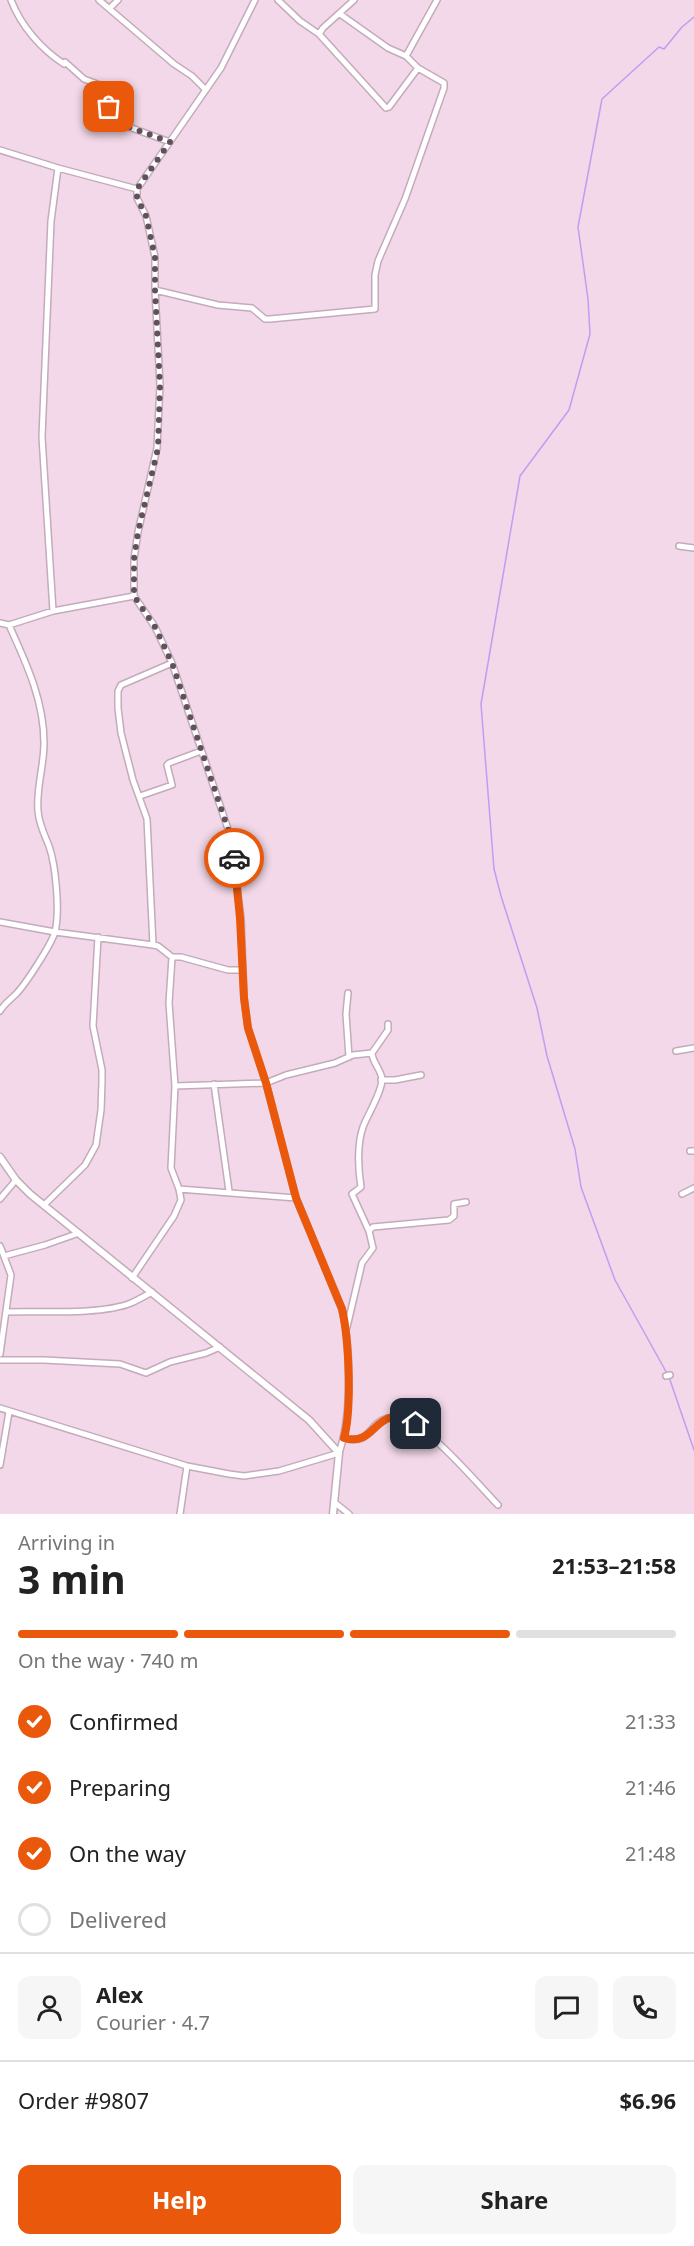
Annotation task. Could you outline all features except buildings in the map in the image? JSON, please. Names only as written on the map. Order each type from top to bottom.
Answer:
[{"type":"street","points":[[11,0],[16,12],[41,47],[64,64],[65,62],[84,78],[108,88],[112,99],[108,113],[111,118],[118,123],[170,142]]},
{"type":"street","points":[[99,0],[206,90]]},
{"type":"street","points":[[110,8],[118,0]]},
{"type":"street","points":[[255,0],[221,68],[137,189],[137,198],[146,216],[155,257],[160,386],[158,448],[138,532],[134,559],[134,596],[155,627],[172,663],[230,835],[240,908],[244,998],[248,1028],[266,1083],[296,1198],[342,1309],[347,1329],[348,1418],[339,1453],[333,1514]]},
{"type":"street","points":[[278,0],[300,21],[319,34],[386,108],[418,68]]},
{"type":"street","points":[[319,34],[354,0]]},
{"type":"street","points":[[406,56],[437,0]]},
{"type":"street","points":[[155,290],[218,304],[252,308],[270,319],[375,309],[375,275],[378,261],[405,199],[444,83],[418,68],[406,56],[388,48],[340,14]]},
{"type":"street","points":[[0,150],[137,189]]},
{"type":"street","points":[[53,611],[42,437],[51,221],[58,168]]},
{"type":"street","points":[[678,546],[694,548]]},
{"type":"street","points":[[0,623],[9,625],[53,611],[134,596]]},
{"type":"street","points":[[0,1011],[16,994],[41,958],[55,932],[54,866],[40,826],[38,810],[44,744],[43,718],[35,684],[9,625]]},
{"type":"street","points":[[153,945],[147,819],[133,780],[121,733],[118,691],[121,685],[172,663]]},
{"type":"street","points":[[140,796],[172,785],[167,765],[201,750]]},
{"type":"street","points":[[0,922],[153,945],[158,946],[172,957],[181,957],[228,970],[243,970]]},
{"type":"street","points":[[44,1205],[85,1165],[96,1145],[102,1082],[102,1070],[93,1026],[98,937]]},
{"type":"street","points":[[132,1278],[174,1216],[181,1200],[171,1168],[175,1086],[169,1003],[172,957]]},
{"type":"street","points":[[348,993],[346,1014],[349,1057]]},
{"type":"street","points":[[175,1086],[266,1083],[349,1057],[372,1053],[388,1030],[388,1023]]},
{"type":"street","points":[[676,1051],[694,1048]]},
{"type":"street","points":[[347,1329],[362,1263],[373,1248],[369,1231],[352,1194],[361,1187],[359,1142],[381,1080],[372,1053]]},
{"type":"street","points":[[381,1080],[421,1075]]},
{"type":"street","points":[[214,1084],[229,1191]]},
{"type":"street","points":[[0,1157],[16,1180],[44,1205],[309,1420],[339,1453]]},
{"type":"street","points":[[0,1199],[16,1180]]},
{"type":"street","points":[[682,1194],[694,1188]]},
{"type":"street","points":[[179,1189],[229,1191],[296,1198]]},
{"type":"street","points":[[369,1231],[373,1227],[449,1220],[454,1216],[453,1204],[466,1202]]},
{"type":"street","points":[[4,1256],[79,1233]]},
{"type":"street","points":[[0,1246],[11,1275],[0,1354]]},
{"type":"street","points":[[7,1312],[109,1308],[130,1304],[152,1292]]},
{"type":"street","points":[[0,1360],[120,1364],[146,1373],[170,1362],[220,1347]]},
{"type":"street","points":[[0,1408],[188,1466],[230,1474],[279,1471],[339,1453]]},
{"type":"street","points":[[0,1465],[9,1412]]},
{"type":"street","points":[[344,1438],[360,1440],[368,1436],[380,1422],[386,1419],[393,1417],[406,1419],[432,1437],[498,1505]]},
{"type":"street","points":[[180,1514],[188,1466]]},
{"type":"street","points":[[334,1502],[350,1514]]},
{"type":"waterway","points":[[694,17],[682,27],[664,49],[659,47],[602,99],[578,227],[588,299],[590,334],[569,410],[520,476],[481,704],[494,869],[537,1008],[547,1056],[575,1149],[581,1187],[615,1280],[669,1377],[694,1450]]},
{"type":"way so far","points":[[109,107],[108,113],[118,123],[170,142],[137,189],[137,198],[146,216],[155,257],[160,386],[158,448],[138,532],[134,559],[134,596],[155,627],[172,663],[230,835],[234,858]]},
{"type":"route","points":[[234,858],[248,1028],[266,1083],[291,1184],[342,1309],[347,1329],[348,1418],[344,1438],[360,1440],[368,1436],[380,1422],[393,1417],[406,1419],[416,1424]]}]
